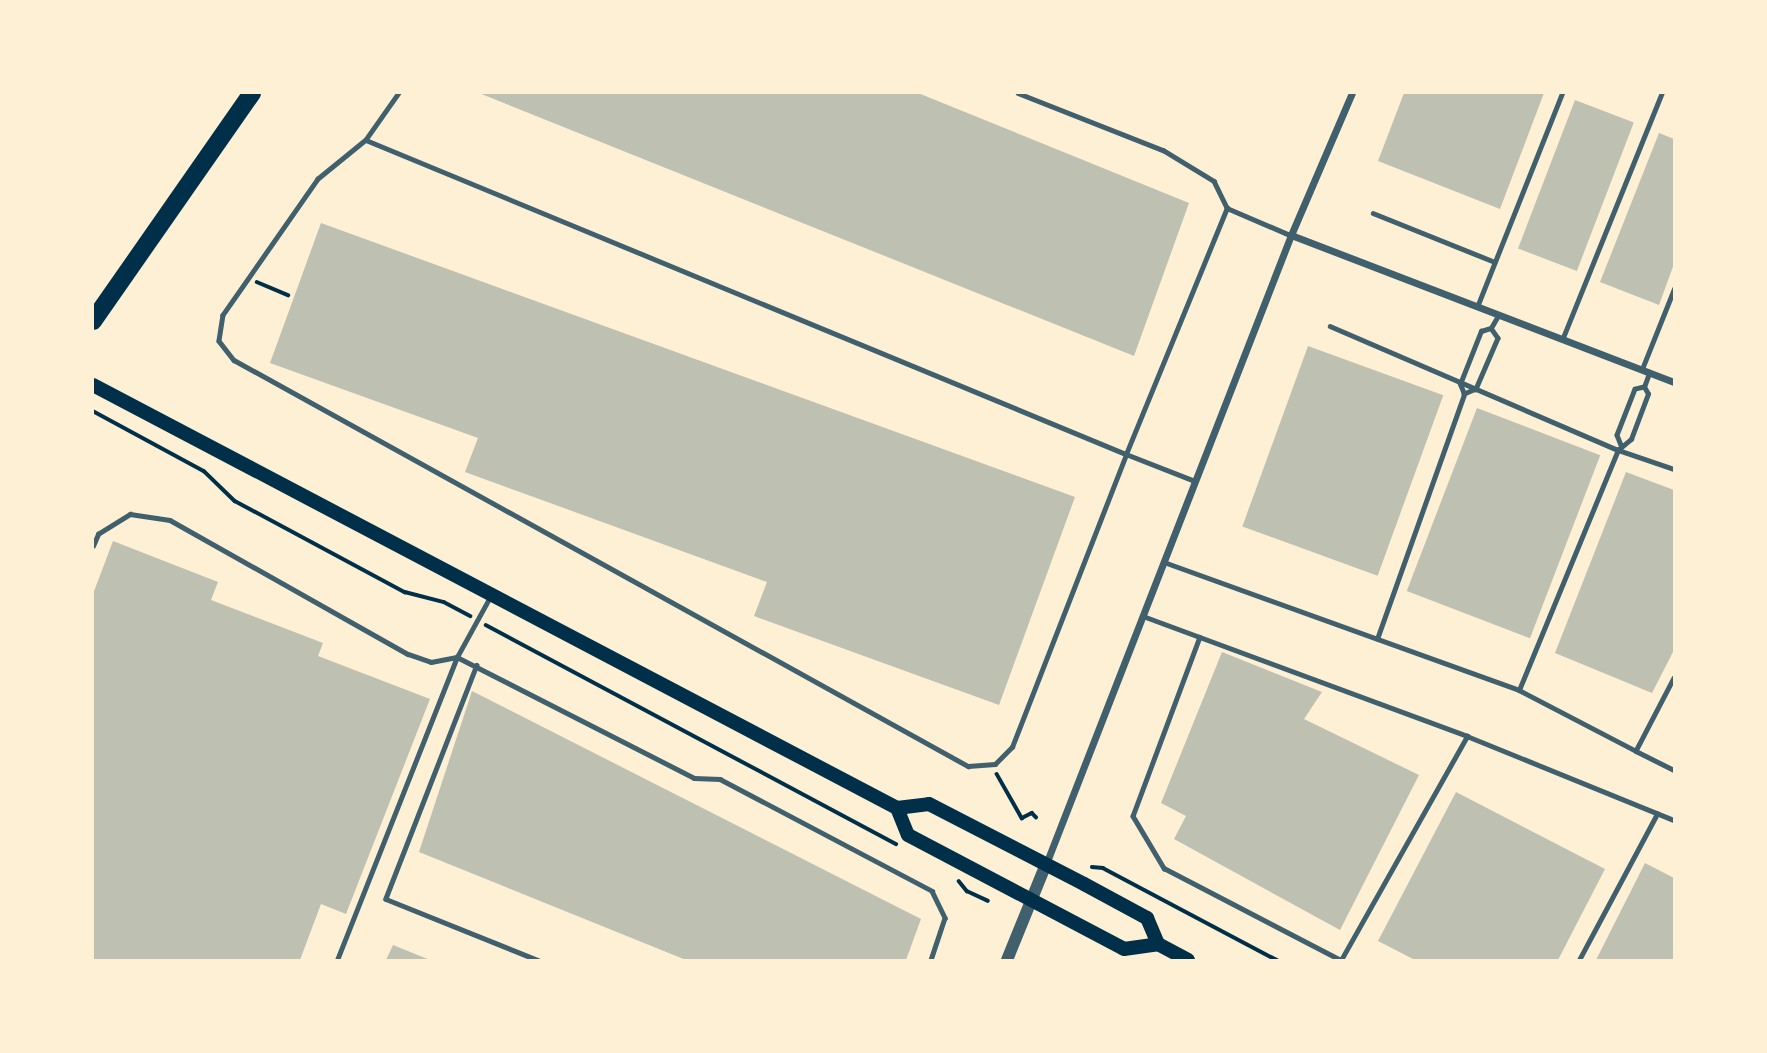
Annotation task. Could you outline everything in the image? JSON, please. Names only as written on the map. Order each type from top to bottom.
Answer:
[{"type":"highway","points":[[95,318],[252,93]]},
{"type":"main road","points":[[93,385],[493,593],[897,808],[929,804],[1046,864],[1147,918],[1158,944]]},
{"type":"main road","points":[[897,808],[908,835],[1030,900],[1124,949],[1158,944],[1188,960]]},
{"type":"street","points":[[1007,960],[1291,235],[1352,93]]},
{"type":"street","points":[[1291,235],[1674,383]]},
{"type":"lane","points":[[399,93],[366,140],[318,178],[223,315],[219,341],[234,360],[968,766],[995,764],[1012,747],[1126,454],[1227,208]]},
{"type":"lane","points":[[1018,93],[1163,150],[1214,181],[1227,208],[1291,235]]},
{"type":"lane","points":[[1477,308],[1562,93]]},
{"type":"lane","points":[[1561,340],[1662,93]]},
{"type":"lane","points":[[366,140],[1195,481]]},
{"type":"lane","points":[[1373,213],[1495,262]]},
{"type":"lane","points":[[1519,690],[1620,447],[1631,439],[1648,394],[1644,387],[1645,372],[1674,289]]},
{"type":"lane","points":[[1377,639],[1464,394],[1461,382],[1480,331],[1491,328],[1498,316]]},
{"type":"lane","points":[[1330,326],[1476,389],[1674,469]]},
{"type":"lane","points":[[1464,394],[1476,389],[1498,338],[1491,328]]},
{"type":"lane","points":[[1620,447],[1617,435],[1635,390],[1644,387]]},
{"type":"lane","points":[[93,546],[98,534],[130,514],[170,520],[408,654],[430,662],[457,657],[477,665],[694,778],[720,779],[932,891],[946,918],[931,960]]},
{"type":"lane","points":[[1164,562],[1519,690],[1674,770]]},
{"type":"lane","points":[[337,960],[457,657],[493,593]]},
{"type":"lane","points":[[1142,616],[1467,736],[1674,820]]},
{"type":"lane","points":[[1200,637],[1132,816],[1164,868],[1341,960],[1467,736]]},
{"type":"lane","points":[[477,665],[386,899],[538,960]]},
{"type":"lane","points":[[1636,751],[1674,678]]},
{"type":"lane","points":[[1578,960],[1657,814]]},
{"type":"path","points":[[249,279],[288,295]]},
{"type":"path","points":[[93,411],[204,471],[235,501],[405,592],[444,602]]},
{"type":"path","points":[[501,634],[907,849]]},
{"type":"path","points":[[995,764],[997,776],[1022,818],[1032,813],[1035,817]]},
{"type":"path","points":[[1092,867],[1102,868],[1277,960]]},
{"type":"path","points":[[954,874],[967,891],[988,901]]},
{"type":"building","points":[[479,93],[918,93],[1189,203],[1134,356]]},
{"type":"building","points":[[1404,93],[1544,93],[1500,209],[1378,161]]},
{"type":"building","points":[[1575,100],[1634,123],[1577,271],[1518,248]]},
{"type":"building","points":[[1659,133],[1674,139],[1674,264],[1659,305],[1600,282]]},
{"type":"building","points":[[321,223],[1075,497],[999,705],[754,616],[767,582],[465,472],[478,438],[270,363]]},
{"type":"building","points":[[1308,346],[1443,395],[1378,576],[1242,526]]},
{"type":"building","points":[[1477,408],[1600,455],[1530,638],[1407,591]]},
{"type":"building","points":[[1626,472],[1674,490],[1674,650],[1652,693],[1555,653]]},
{"type":"building","points":[[113,541],[218,582],[211,600],[323,643],[318,656],[430,699],[346,914],[321,904],[300,960],[93,960],[93,594]]},
{"type":"building","points":[[1222,652],[1322,692],[1304,719],[1419,775],[1340,930],[1174,839],[1186,816],[1161,803]]},
{"type":"building","points":[[472,691],[921,919],[906,960],[686,960],[419,852]]},
{"type":"building","points":[[1456,792],[1605,869],[1558,960],[1415,960],[1378,941]]},
{"type":"building","points":[[1645,863],[1674,878],[1674,960],[1596,960]]},
{"type":"building","points":[[393,945],[430,960],[386,960]]}]
